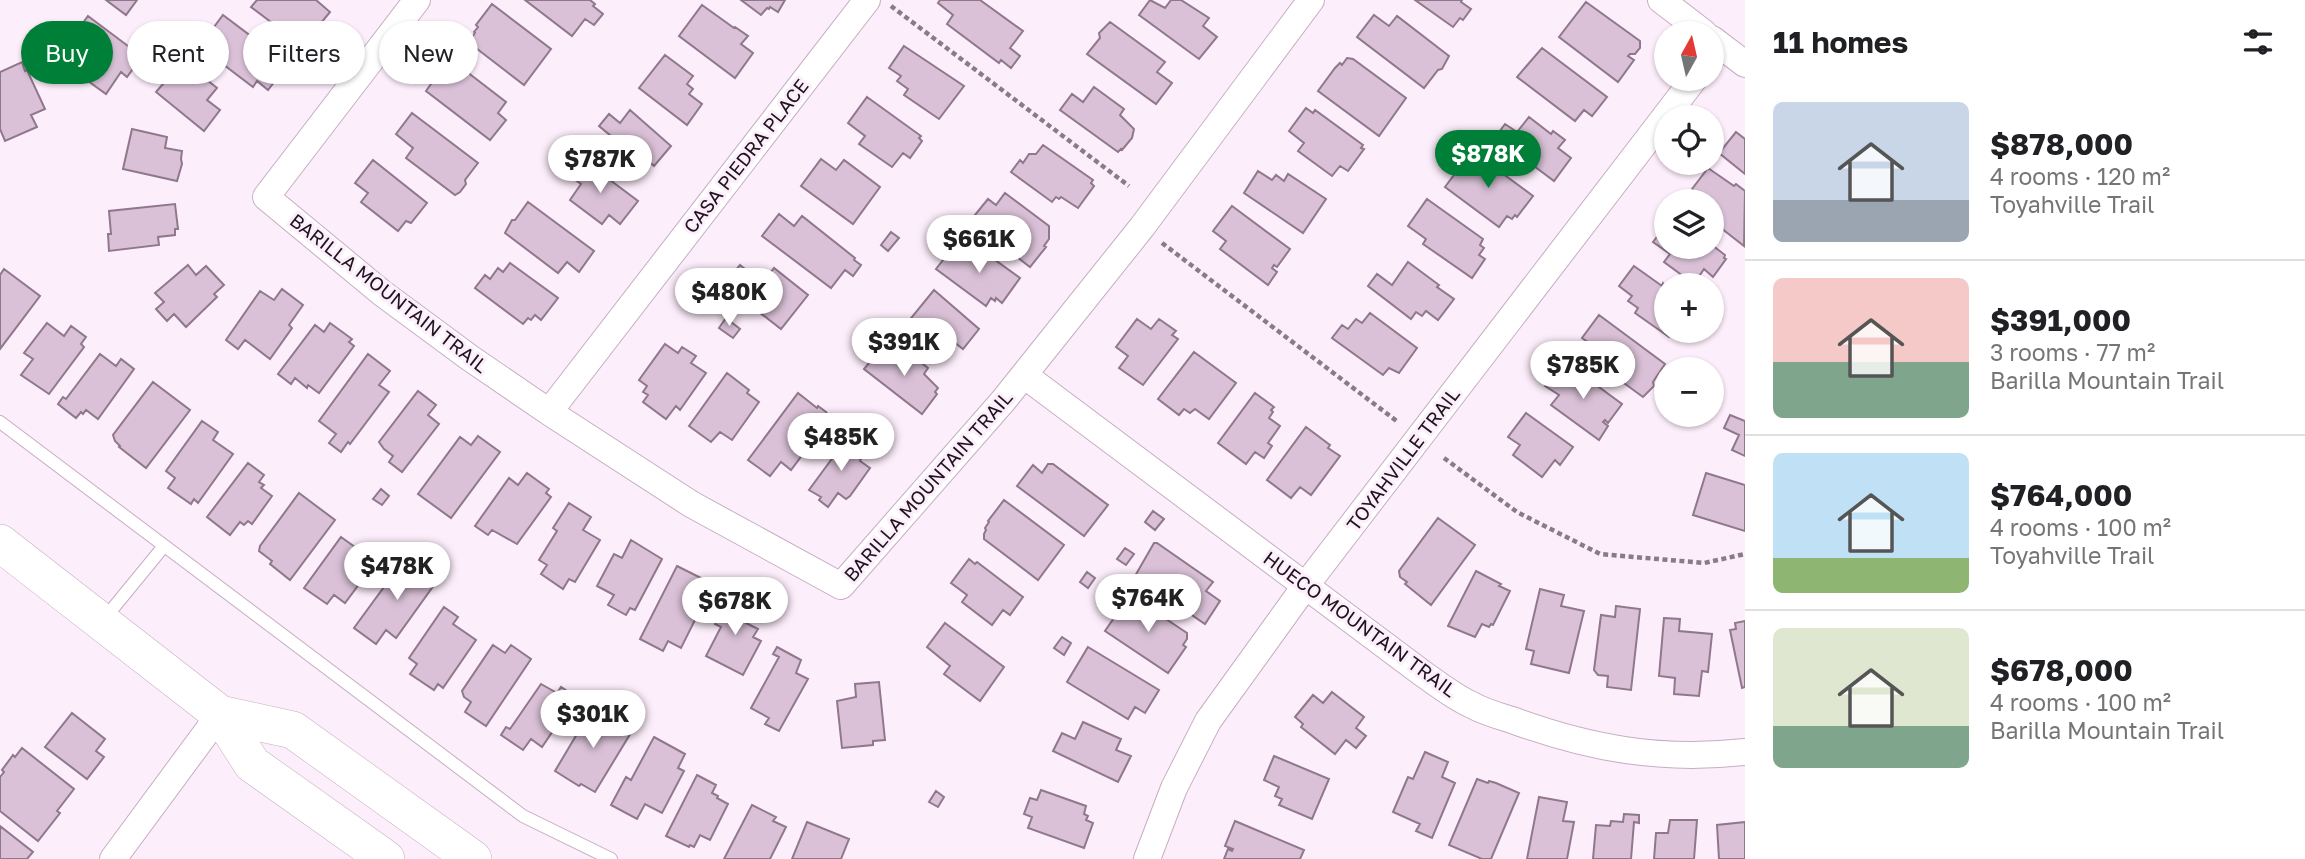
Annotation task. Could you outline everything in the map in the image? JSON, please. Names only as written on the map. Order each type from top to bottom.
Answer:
[{"type":"main road","points":[[0,543],[220,714],[252,764],[386,859]]},
{"type":"main road","points":[[220,714],[293,730],[473,859]]},
{"type":"street","name":"BARILLA MOUNTAIN TRAIL","points":[[417,0],[266,197],[382,293],[549,412],[691,504],[841,586],[1024,375],[1142,227],[1311,0]]},
{"type":"street","points":[[1661,0],[1686,21]]},
{"type":"street","name":"CASA PIEDRA PLACE","points":[[549,412],[879,3]]},
{"type":"street","points":[[1724,51],[1745,64]]},
{"type":"street","name":"TOYAHVILLE TRAIL","points":[[1147,859],[1174,788],[1208,721],[1306,585],[1685,91]]},
{"type":"street","name":"HUECO MOUNTAIN TRAIL","points":[[1024,375],[1422,673],[1472,706],[1598,747],[1660,755],[1745,752]]},
{"type":"street","points":[[113,859],[220,714]]},
{"type":"lane","points":[[0,422],[523,816],[611,859]]},
{"type":"lane","points":[[101,622],[164,546]]},
{"type":"path","points":[[879,3],[1129,186]]},
{"type":"path","points":[[1158,240],[1398,422]]},
{"type":"path","points":[[1444,458],[1517,512],[1600,554],[1704,563],[1745,554]]},
{"type":"building","points":[[106,0],[137,0],[126,15]]},
{"type":"building","points":[[257,0],[316,0],[330,12],[323,21],[270,21],[251,7]]},
{"type":"building","points":[[525,0],[590,0],[603,14],[594,25],[585,19],[572,36]]},
{"type":"building","points":[[741,0],[785,0],[778,12],[770,7],[761,15]]},
{"type":"building","points":[[940,0],[980,0],[1023,31],[1010,48],[1020,56],[1011,68],[1001,60],[999,63],[947,24],[953,15],[938,3]]},
{"type":"building","points":[[1150,0],[1165,8],[1171,0],[1181,0],[1209,18],[1203,26],[1217,37],[1199,59],[1139,15]]},
{"type":"building","points":[[1415,0],[1462,0],[1461,2],[1471,9],[1463,20],[1460,18],[1453,27]]},
{"type":"building","points":[[1586,2],[1640,41],[1640,48],[1635,54],[1628,56],[1634,60],[1618,82],[1559,37]]},
{"type":"building","points":[[492,4],[551,49],[524,85],[478,50],[478,22]]},
{"type":"building","points":[[702,5],[748,36],[741,44],[753,53],[735,78],[679,36]]},
{"type":"building","points":[[223,15],[243,30],[243,79],[229,69],[229,21],[218,21]]},
{"type":"building","points":[[1374,15],[1389,26],[1397,16],[1449,56],[1442,69],[1438,70],[1424,88],[1357,37]]},
{"type":"building","points":[[1110,22],[1165,62],[1157,72],[1172,83],[1156,104],[1087,54],[1100,38],[1099,33]]},
{"type":"building","points":[[113,35],[127,45],[127,77],[121,72],[113,84]]},
{"type":"building","points":[[904,46],[964,86],[939,119],[904,95],[908,89],[897,81],[901,76],[889,68]]},
{"type":"building","points":[[1542,48],[1607,97],[1592,116],[1584,110],[1575,121],[1517,77]]},
{"type":"building","points":[[665,55],[693,76],[687,84],[693,89],[689,94],[702,104],[687,125],[639,88]]},
{"type":"building","points":[[1347,58],[1353,59],[1406,98],[1379,136],[1318,91],[1335,68],[1340,63],[1342,65]]},
{"type":"building","points":[[21,62],[21,84],[33,84],[45,109],[31,115],[37,127],[5,141],[0,129],[0,72]]},
{"type":"building","points":[[478,80],[506,102],[498,113],[506,120],[490,140],[426,91],[431,84],[478,84]]},
{"type":"building","points":[[92,84],[113,84],[106,94]]},
{"type":"building","points":[[163,84],[212,84],[217,88],[207,100],[220,110],[204,131],[156,92]]},
{"type":"building","points":[[261,84],[273,84],[268,90]]},
{"type":"building","points":[[1094,87],[1124,109],[1120,115],[1134,129],[1132,138],[1118,152],[1060,110],[1072,94],[1083,102]]},
{"type":"building","points":[[867,97],[921,136],[919,138],[922,141],[910,158],[903,153],[892,167],[859,144],[865,136],[848,123]]},
{"type":"building","points":[[1306,108],[1313,113],[1315,110],[1363,145],[1361,148],[1364,149],[1348,171],[1340,166],[1332,176],[1298,151],[1304,143],[1289,131]]},
{"type":"building","points":[[630,110],[671,146],[654,166],[645,158],[634,172],[602,147],[611,136],[599,126],[609,114],[620,123]]},
{"type":"building","points":[[412,113],[478,163],[465,180],[466,184],[455,195],[406,158],[413,148],[396,134]]},
{"type":"building","points":[[1529,117],[1551,134],[1553,131],[1565,140],[1558,148],[1571,158],[1554,181],[1494,139],[1505,124],[1517,132]]},
{"type":"building","points":[[132,129],[167,137],[165,148],[182,151],[182,164],[177,181],[123,169]]},
{"type":"building","points":[[1736,132],[1745,139],[1745,174],[1724,157],[1724,147]]},
{"type":"building","points":[[1043,145],[1093,180],[1091,183],[1094,186],[1078,208],[1061,197],[1056,197],[1052,202],[1011,172],[1020,160],[1023,163],[1029,154],[1036,154]]},
{"type":"building","points":[[1472,151],[1533,196],[1517,217],[1515,215],[1512,219],[1507,216],[1499,227],[1445,187]]},
{"type":"building","points":[[582,159],[638,201],[620,224],[609,215],[602,224],[570,200],[581,184],[570,176]]},
{"type":"building","points":[[821,159],[836,170],[844,160],[880,187],[853,224],[801,186]]},
{"type":"building","points":[[373,160],[427,203],[411,223],[406,221],[398,231],[361,202],[368,193],[355,183]]},
{"type":"building","points":[[1258,171],[1272,180],[1276,175],[1284,181],[1288,174],[1326,199],[1303,233],[1244,193]]},
{"type":"building","points":[[1703,175],[1718,175],[1745,191],[1744,246],[1724,230],[1724,189],[1692,189]]},
{"type":"building","points":[[1005,193],[1049,226],[1049,239],[1044,246],[1046,247],[1030,267],[970,221],[988,199],[996,205]]},
{"type":"building","points":[[1427,199],[1483,239],[1480,245],[1484,248],[1479,255],[1485,259],[1472,278],[1423,244],[1426,239],[1408,226]]},
{"type":"building","points":[[528,202],[594,251],[579,272],[567,262],[558,273],[505,233],[512,220],[515,220]]},
{"type":"building","points":[[175,204],[178,229],[175,229],[175,235],[158,237],[159,245],[109,251],[109,211]]},
{"type":"building","points":[[1232,206],[1290,249],[1277,267],[1274,265],[1272,268],[1277,272],[1268,285],[1220,249],[1226,241],[1213,231]]},
{"type":"building","points":[[779,214],[794,226],[802,216],[861,265],[853,276],[845,270],[831,288],[762,236]]},
{"type":"building","points":[[891,232],[899,238],[888,251],[881,245]]},
{"type":"building","points":[[973,244],[1020,278],[1002,303],[991,298],[986,306],[936,269],[947,255],[952,259],[959,248],[966,253]]},
{"type":"building","points":[[1666,259],[1726,259],[1716,273],[1708,273],[1704,269],[1701,273],[1679,273],[1664,262]]},
{"type":"building","points":[[1408,262],[1454,299],[1438,320],[1426,311],[1422,316],[1416,312],[1411,319],[1368,286],[1377,274],[1392,285]]},
{"type":"building","points":[[510,263],[558,298],[541,320],[535,315],[523,324],[475,288],[485,275],[490,279],[498,268],[503,272]]},
{"type":"building","points":[[188,265],[196,275],[206,266],[224,285],[214,294],[217,297],[186,327],[174,314],[167,321],[156,309],[164,302],[155,293]]},
{"type":"building","points":[[740,265],[754,276],[758,270],[767,277],[774,268],[808,295],[781,329],[724,285]]},
{"type":"building","points":[[1634,266],[1654,280],[1654,326],[1635,313],[1638,308],[1628,301],[1632,296],[1619,286]]},
{"type":"building","points":[[4,269],[40,296],[0,349],[0,275]]},
{"type":"building","points":[[282,289],[303,305],[289,325],[292,328],[270,359],[245,340],[238,349],[226,340],[260,291],[274,300]]},
{"type":"building","points":[[934,290],[979,329],[963,349],[945,335],[936,347],[907,323]]},
{"type":"building","points":[[1370,313],[1417,348],[1399,373],[1389,368],[1383,375],[1332,338],[1342,325],[1348,329],[1356,319],[1362,323]]},
{"type":"building","points":[[1599,315],[1656,357],[1654,386],[1643,397],[1591,359],[1598,349],[1582,338]]},
{"type":"building","points":[[726,318],[740,329],[733,338],[719,328]]},
{"type":"building","points":[[1137,319],[1151,329],[1159,319],[1176,331],[1172,335],[1178,339],[1143,385],[1119,368],[1128,356],[1116,347]]},
{"type":"building","points":[[47,323],[64,336],[71,326],[86,337],[81,344],[84,347],[49,394],[21,375],[33,359],[24,353]]},
{"type":"building","points":[[330,323],[352,339],[349,342],[354,346],[319,393],[308,385],[307,388],[295,378],[291,384],[278,374],[315,325],[324,332]]},
{"type":"building","points":[[665,344],[678,353],[682,347],[696,356],[691,363],[706,373],[680,410],[676,406],[666,419],[643,402],[648,395],[643,392],[647,386],[639,380]]},
{"type":"building","points":[[898,345],[928,368],[924,374],[938,388],[935,392],[937,394],[922,414],[864,369],[878,352],[887,359]]},
{"type":"building","points":[[1194,352],[1236,383],[1209,419],[1195,409],[1190,413],[1184,409],[1179,415],[1158,399]]},
{"type":"building","points":[[100,354],[116,366],[121,359],[134,369],[98,419],[86,410],[76,418],[58,404],[63,397],[66,399]]},
{"type":"building","points":[[368,354],[390,371],[379,385],[389,392],[341,452],[329,443],[336,434],[319,421]]},
{"type":"building","points":[[1561,364],[1571,371],[1573,368],[1622,404],[1608,423],[1605,420],[1603,422],[1608,426],[1599,440],[1551,405],[1559,395],[1545,386]]},
{"type":"building","points":[[727,373],[749,390],[747,393],[759,402],[732,440],[720,432],[711,442],[689,426]]},
{"type":"building","points":[[153,382],[190,410],[146,468],[119,447],[113,435]]},
{"type":"building","points":[[418,391],[436,405],[428,415],[439,424],[402,472],[389,462],[393,456],[379,442]]},
{"type":"building","points":[[798,393],[826,412],[830,418],[791,470],[781,462],[770,476],[748,460]]},
{"type":"building","points":[[1255,393],[1274,407],[1269,418],[1280,426],[1268,443],[1272,446],[1264,458],[1255,452],[1246,464],[1218,443]]},
{"type":"building","points":[[1526,413],[1573,447],[1560,465],[1555,460],[1542,477],[1513,455],[1520,445],[1508,437]]},
{"type":"building","points":[[1730,415],[1745,421],[1745,456],[1732,450],[1739,435],[1724,428]]},
{"type":"building","points":[[202,421],[218,432],[213,440],[233,454],[198,503],[194,499],[191,504],[168,488],[175,478],[166,471]]},
{"type":"building","points":[[1306,427],[1340,456],[1311,495],[1300,487],[1291,498],[1267,480]]},
{"type":"building","points":[[845,435],[862,446],[857,453],[862,457],[860,461],[870,468],[850,496],[846,499],[838,493],[828,507],[819,500],[821,497],[809,490],[842,445],[839,443]]},
{"type":"building","points":[[478,436],[500,452],[451,518],[418,494],[460,437],[471,445]]},
{"type":"building","points":[[248,463],[264,475],[259,482],[264,485],[261,488],[272,496],[252,524],[248,521],[244,525],[240,522],[230,535],[207,517]]},
{"type":"building","points":[[1048,464],[1053,464],[1108,505],[1084,536],[1017,486],[1033,465],[1042,473]]},
{"type":"building","points":[[527,473],[549,489],[546,493],[551,497],[517,544],[492,530],[488,535],[475,526],[509,478],[518,485]]},
{"type":"building","points":[[1706,473],[1745,485],[1745,531],[1693,515]]},
{"type":"building","points":[[381,489],[389,496],[382,505],[373,499]]},
{"type":"building","points":[[299,493],[335,520],[290,580],[259,551]]},
{"type":"building","points":[[1004,500],[1064,545],[1038,580],[984,539],[988,521]]},
{"type":"building","points":[[569,503],[591,517],[583,530],[600,540],[575,582],[569,579],[563,589],[541,574],[547,565],[539,560],[557,531],[553,528]]},
{"type":"building","points":[[1153,511],[1164,519],[1155,530],[1145,522]]},
{"type":"building","points":[[1438,518],[1475,545],[1431,605],[1405,584],[1407,582],[1400,577],[1399,571]]},
{"type":"building","points":[[341,537],[362,552],[366,546],[380,556],[345,603],[334,595],[327,604],[304,588]]},
{"type":"building","points":[[631,540],[662,559],[635,610],[630,608],[626,615],[608,605],[614,595],[597,586],[614,554],[622,558]]},
{"type":"building","points":[[1154,543],[1213,582],[1206,591],[1220,601],[1205,624],[1135,576]]},
{"type":"building","points":[[1125,548],[1134,554],[1126,565],[1117,559]]},
{"type":"building","points":[[969,559],[975,564],[977,562],[1023,597],[1010,615],[1003,610],[992,625],[962,602],[967,595],[951,583]]},
{"type":"building","points":[[403,561],[419,573],[426,564],[439,573],[432,583],[434,585],[396,638],[386,630],[376,644],[354,628]]},
{"type":"building","points":[[677,566],[701,578],[696,588],[704,593],[706,598],[681,648],[668,641],[663,651],[640,639]]},
{"type":"building","points":[[1476,571],[1510,591],[1493,625],[1489,627],[1482,624],[1475,637],[1448,626]]},
{"type":"building","points":[[1087,572],[1095,578],[1088,588],[1080,582]]},
{"type":"building","points":[[1540,589],[1564,595],[1561,606],[1584,611],[1569,673],[1531,664],[1534,651],[1526,649]]},
{"type":"building","points":[[1130,595],[1187,633],[1183,645],[1186,647],[1168,673],[1105,631]]},
{"type":"building","points":[[730,596],[754,608],[746,623],[758,629],[753,637],[761,641],[743,675],[706,656],[721,627],[715,624]]},
{"type":"building","points":[[1616,606],[1640,609],[1631,690],[1607,687],[1608,676],[1598,675],[1594,670],[1601,615],[1615,617]]},
{"type":"building","points":[[444,607],[458,617],[453,624],[476,640],[443,688],[438,684],[434,690],[410,674],[417,664],[409,658]]},
{"type":"building","points":[[1664,618],[1680,619],[1679,631],[1712,634],[1708,672],[1702,671],[1699,696],[1674,694],[1675,678],[1659,676]]},
{"type":"building","points":[[1745,621],[1745,687],[1742,688],[1730,630],[1736,629],[1735,623]]},
{"type":"building","points":[[945,623],[1004,667],[980,701],[944,674],[950,666],[927,647]]},
{"type":"building","points":[[1062,637],[1071,643],[1064,655],[1054,648]]},
{"type":"building","points":[[493,645],[505,653],[511,645],[531,659],[486,726],[465,712],[471,702],[464,697],[462,691]]},
{"type":"building","points":[[777,647],[801,660],[796,673],[808,679],[779,731],[765,724],[769,718],[751,708],[779,657],[773,654]]},
{"type":"building","points":[[1088,647],[1159,690],[1145,713],[1135,707],[1128,719],[1067,682]]},
{"type":"building","points":[[879,682],[885,740],[873,741],[873,745],[842,748],[837,701],[856,697],[855,684]]},
{"type":"building","points":[[541,684],[557,693],[561,687],[576,697],[542,747],[531,739],[523,750],[501,735],[506,727],[510,729]]},
{"type":"building","points":[[1332,692],[1364,717],[1356,728],[1366,736],[1356,748],[1346,740],[1335,754],[1301,727],[1303,724],[1295,717],[1313,695],[1323,703]]},
{"type":"building","points":[[593,707],[632,731],[595,792],[581,784],[579,786],[555,771]]},
{"type":"building","points":[[72,713],[105,739],[96,751],[104,757],[87,779],[45,747]]},
{"type":"building","points":[[1083,722],[1121,739],[1116,750],[1131,756],[1118,782],[1053,751],[1062,733],[1075,739]]},
{"type":"building","points":[[654,737],[685,754],[678,768],[684,771],[662,813],[645,804],[637,819],[611,805],[626,777],[631,780]]},
{"type":"building","points":[[22,748],[74,789],[57,811],[60,813],[38,841],[0,811],[2,770]]},
{"type":"building","points":[[1425,752],[1448,762],[1442,777],[1455,783],[1432,838],[1416,831],[1420,824],[1393,812],[1408,777],[1413,779]]},
{"type":"building","points":[[1274,756],[1329,779],[1312,819],[1279,805],[1282,799],[1275,796],[1279,787],[1264,780]]},
{"type":"building","points":[[697,775],[716,785],[712,793],[728,804],[710,840],[700,835],[694,847],[689,847],[666,836]]},
{"type":"building","points":[[1477,779],[1496,783],[1519,793],[1491,859],[1482,859],[1449,845]]},
{"type":"building","points":[[1041,790],[1086,806],[1086,820],[1093,823],[1084,848],[1028,828],[1032,817],[1024,814],[1030,798],[1037,800]]},
{"type":"building","points":[[936,791],[944,797],[938,807],[929,802]]},
{"type":"building","points":[[1539,797],[1567,802],[1563,821],[1574,822],[1567,859],[1527,859]]},
{"type":"building","points":[[752,805],[776,817],[773,821],[786,827],[770,859],[724,859]]},
{"type":"building","points":[[1624,814],[1639,815],[1639,823],[1634,822],[1631,859],[1593,859],[1596,825],[1610,826],[1611,821],[1623,822]]},
{"type":"building","points":[[1670,820],[1697,820],[1694,859],[1654,859],[1656,833],[1668,833]]},
{"type":"building","points":[[1235,821],[1304,850],[1300,859],[1224,859],[1228,849],[1233,849],[1225,846]]},
{"type":"building","points":[[807,822],[849,839],[841,859],[792,859]]},
{"type":"building","points":[[1745,822],[1745,859],[1719,859],[1717,825]]},
{"type":"building","points":[[0,826],[33,852],[27,859],[0,859]]}]
